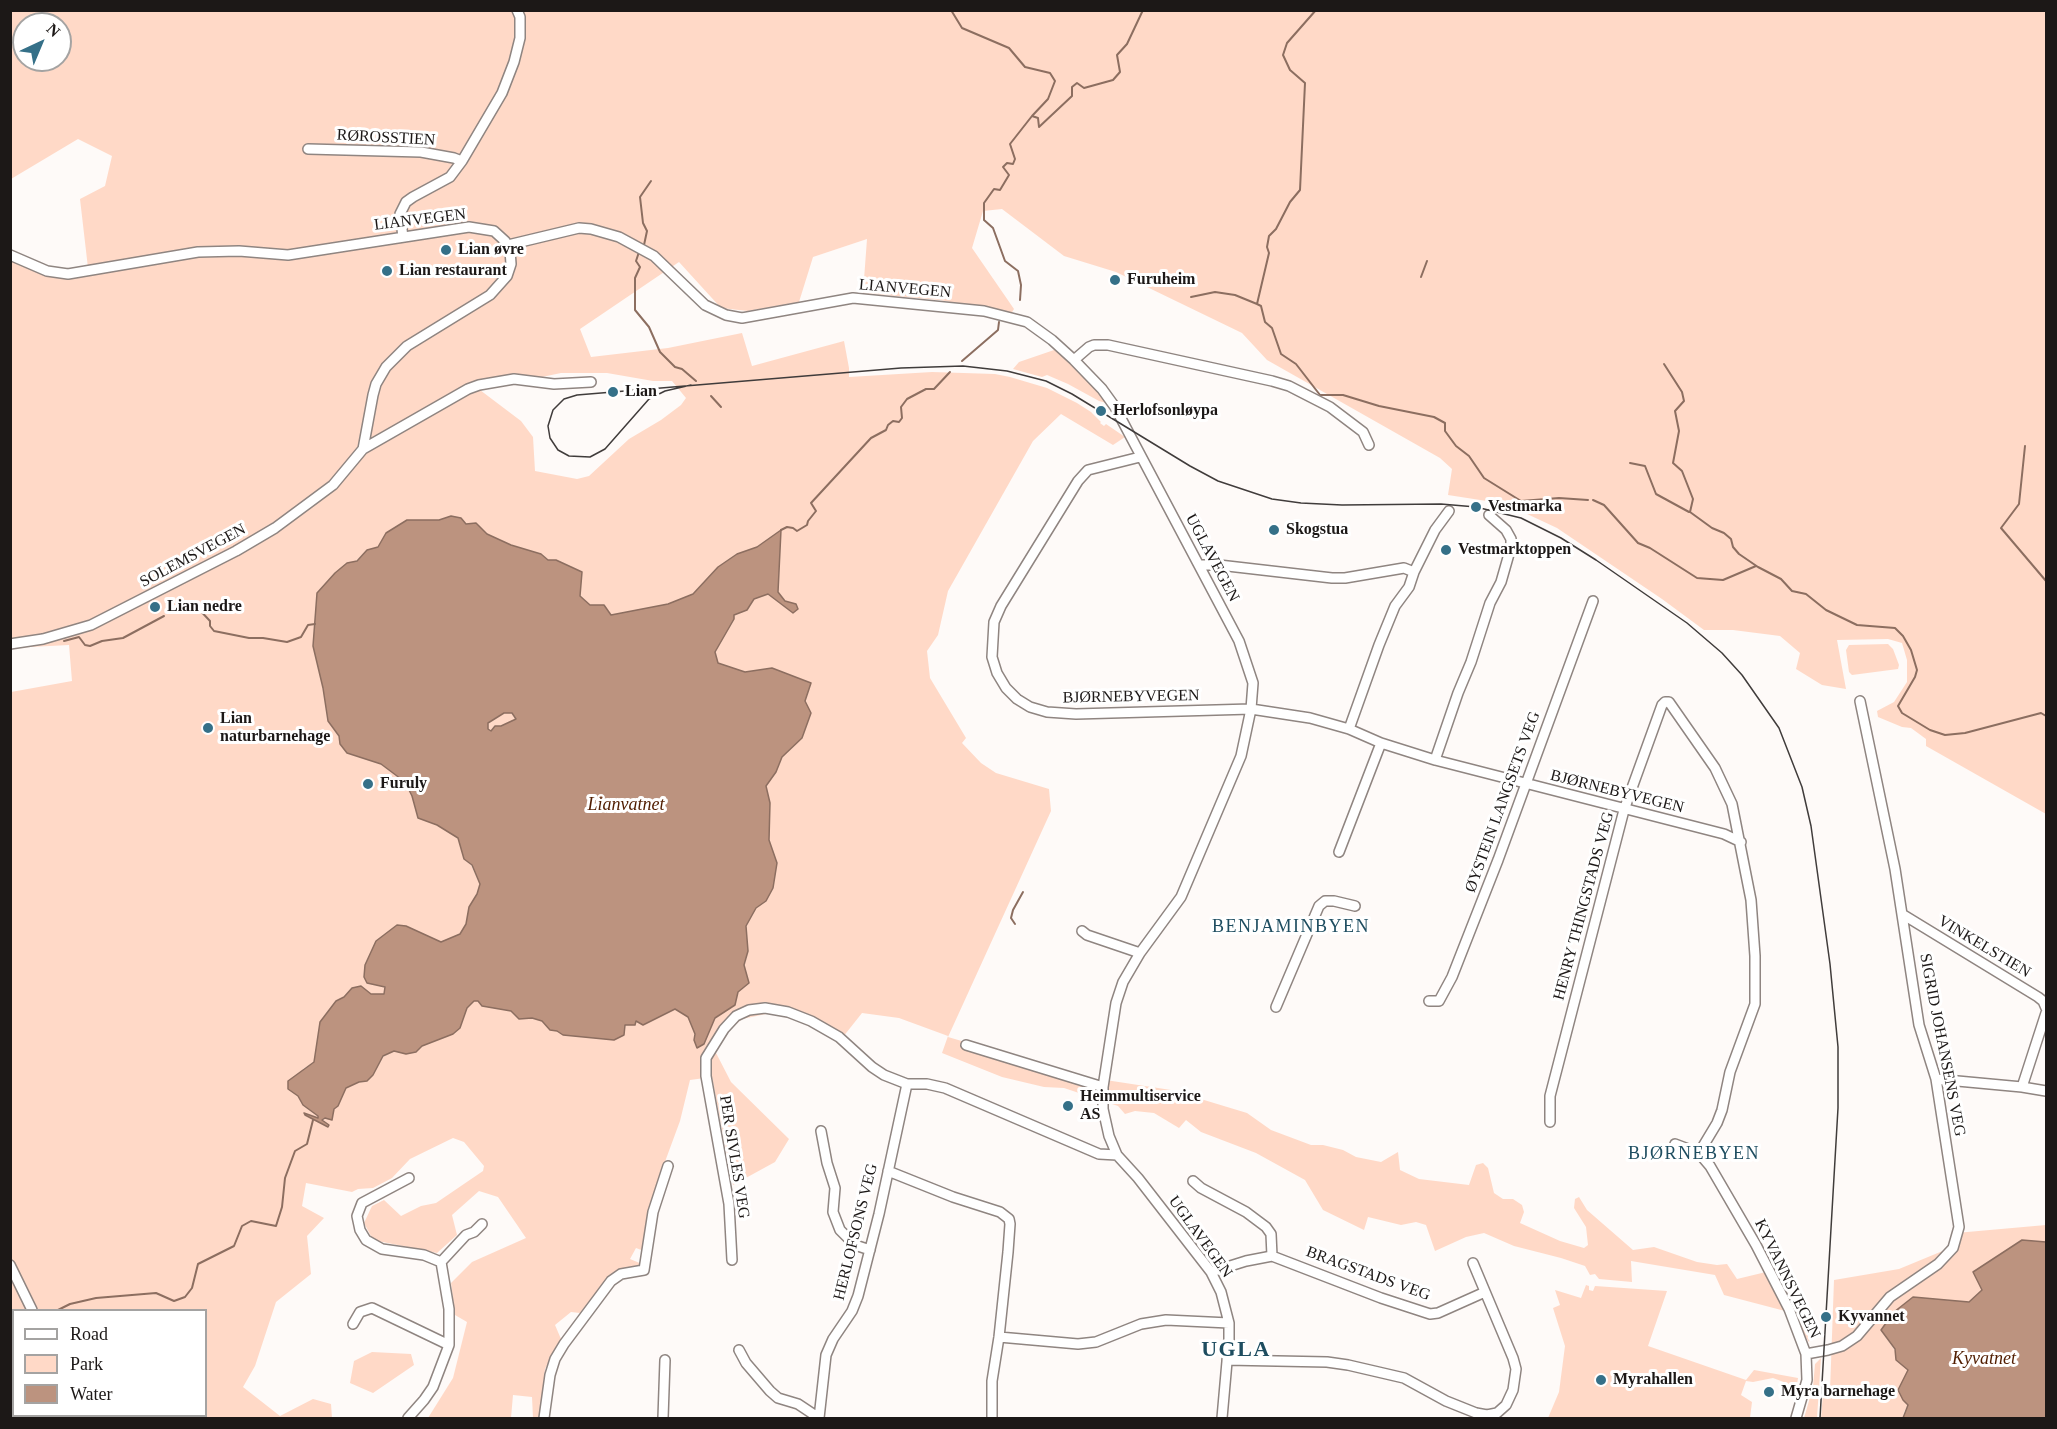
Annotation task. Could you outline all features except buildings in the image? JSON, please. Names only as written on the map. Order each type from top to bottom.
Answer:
[{"type":"street","points":[[403,237],[400,214],[406,202],[450,177],[496,105],[510,74],[520,38],[520,17],[517,10]]},
{"type":"street","name":"RØROSSTIEN","points":[[308,148],[421,152],[462,161]]},
{"type":"street","name":"LIANVEGEN","points":[[10,255],[47,271],[69,274],[198,252],[239,251],[288,255],[476,227],[494,231],[508,245],[568,230],[591,229],[619,237],[654,256],[705,305],[726,315],[742,318],[853,298],[984,311],[1027,322],[1074,360]]},
{"type":"street","name":"SOLEMSVEGEN","points":[[363,449],[376,384],[386,367],[407,346],[496,290],[510,270],[511,258],[508,245]]},
{"type":"street","points":[[1074,360],[1089,347],[1108,345],[1272,381],[1298,390],[1330,407],[1363,432],[1369,445]]},
{"type":"street","name":"UGLAVEGEN","points":[[1074,360],[1109,399],[1239,641],[1253,683],[1251,709],[1241,756],[1181,897],[1140,953],[1123,982],[1116,1003],[1102,1087],[1103,1109],[1109,1136],[1117,1155],[1138,1178],[1211,1272],[1221,1292],[1229,1323],[1222,1419]]},
{"type":"street","name":"SOLEMSVEGEN","points":[[10,644],[51,637],[91,625],[236,551],[275,528],[333,485],[363,449],[468,389],[479,385],[514,380],[554,384],[591,382]]},
{"type":"street","name":"BJØRNEBYVEGEN","points":[[1140,457],[1092,468],[1078,481],[1001,606],[994,622],[992,644],[997,673],[1006,688],[1017,699],[1030,707],[1047,712],[1084,715],[1251,709],[1310,718],[1349,729],[1381,743],[1435,760],[1724,834],[1741,842]]},
{"type":"street","points":[[1349,729],[1395,606],[1409,586],[1413,572],[1449,511]]},
{"type":"street","points":[[1435,760],[1490,603],[1501,582],[1511,547],[1506,530],[1489,515]]},
{"type":"street","points":[[1200,565],[1219,565],[1332,578],[1404,568],[1413,572]]},
{"type":"street","name":"ØYSTEIN LANGSETS VEG","points":[[1429,1001],[1439,1000],[1444,995],[1452,977],[1593,601]]},
{"type":"street","name":"SIGRID JOHANSENS VEG","points":[[1806,1354],[1828,1350],[1851,1341],[1865,1328],[1890,1297],[1938,1264],[1953,1248],[1959,1227],[1936,1079],[1919,1025],[1895,869],[1860,701]]},
{"type":"street","name":"HENRY THINGSTADS VEG","points":[[1550,1122],[1550,1096],[1624,810],[1665,702],[1672,705],[1715,768],[1732,804],[1741,842]]},
{"type":"street","points":[[1339,852],[1381,743]]},
{"type":"street","points":[[1675,1144],[1698,1153],[1717,1123],[1730,1072],[1755,1004],[1755,956],[1750,900],[1741,842]]},
{"type":"street","points":[[1276,1007],[1318,906],[1325,901],[1355,906]]},
{"type":"street","name":"VINKELSTIEN","points":[[1902,914],[2043,1001],[2046,1011],[2022,1087]]},
{"type":"street","points":[[1082,931],[1140,953]]},
{"type":"street","name":"PER SIVLES VEG","points":[[732,1260],[729,1204],[706,1076],[706,1058],[724,1029],[736,1016],[749,1010],[765,1008],[788,1012],[828,1030],[872,1067],[884,1075],[907,1084]]},
{"type":"street","points":[[966,1045],[1102,1087]]},
{"type":"street","points":[[1936,1079],[2022,1087],[2046,1092]]},
{"type":"street","points":[[907,1084],[927,1084],[945,1088],[1099,1154],[1117,1155]]},
{"type":"street","name":"HERLOFSONS VEG","points":[[819,1418],[826,1355],[833,1339],[852,1311],[858,1296],[907,1084]]},
{"type":"street","points":[[821,1131],[827,1163],[835,1188],[833,1212],[840,1230],[855,1245],[870,1250]]},
{"type":"street","name":"KYVANNSVEGEN","points":[[1698,1153],[1710,1166],[1756,1245],[1785,1300],[1806,1354],[1807,1380],[1796,1419]]},
{"type":"street","points":[[544,1419],[550,1375],[555,1359],[564,1344],[611,1281],[621,1275],[644,1270],[653,1212],[668,1166]]},
{"type":"street","points":[[888,1171],[953,1197],[1000,1212],[1010,1222],[999,1337],[992,1381],[992,1419]]},
{"type":"street","points":[[409,1178],[362,1203],[357,1216],[360,1230],[366,1240],[382,1249],[424,1256],[441,1262]]},
{"type":"street","points":[[1193,1181],[1246,1212],[1266,1227],[1270,1234],[1272,1256],[1211,1272]]},
{"type":"street","points":[[441,1262],[466,1235],[474,1232],[482,1224]]},
{"type":"street","name":"BRAGSTADS VEG","points":[[1272,1256],[1381,1298],[1430,1314],[1438,1313],[1485,1292]]},
{"type":"street","points":[[408,1419],[433,1387],[449,1345],[449,1309],[441,1262]]},
{"type":"street","points":[[1227,1360],[1327,1362],[1348,1365],[1404,1378],[1446,1401],[1476,1413],[1497,1413],[1506,1405],[1516,1369],[1473,1263]]},
{"type":"street","points":[[10,1265],[31,1309]]},
{"type":"street","points":[[353,1324],[360,1312],[372,1308],[449,1345]]},
{"type":"street","points":[[999,1337],[1025,1341],[1082,1343],[1096,1342],[1141,1324],[1166,1320],[1229,1323]]},
{"type":"street","points":[[739,1350],[746,1363],[778,1398],[798,1404],[819,1418]]},
{"type":"street","points":[[663,1419],[665,1360]]},
{"type":"green space","points":[[10,11],[2046,11],[2046,814],[1926,746],[1926,739],[1911,728],[1902,727],[1878,717],[1877,711],[1894,702],[1907,682],[1907,660],[1902,643],[1888,639],[1837,640],[1846,689],[1822,685],[1796,669],[1800,653],[1780,636],[1733,630],[1704,630],[1557,528],[1525,513],[1493,502],[1448,495],[1452,469],[1440,458],[1267,360],[1242,333],[1116,272],[1064,256],[1002,209],[983,211],[972,248],[1014,309],[1011,314],[940,300],[863,293],[867,239],[813,257],[799,302],[748,311],[721,308],[679,262],[580,329],[591,357],[668,348],[742,333],[752,366],[844,341],[849,377],[932,372],[995,374],[1010,377],[1047,388],[1077,403],[1091,412],[1104,426],[1106,424],[1125,437],[1113,445],[1061,414],[1033,441],[948,591],[938,635],[927,651],[930,678],[966,738],[962,743],[981,763],[996,773],[1049,789],[1051,811],[948,1037],[1095,1080],[1171,1090],[1247,1113],[1271,1130],[1311,1145],[1323,1145],[1343,1150],[1356,1157],[1381,1162],[1398,1152],[1400,1170],[1419,1179],[1469,1185],[1476,1165],[1483,1163],[1488,1168],[1494,1193],[1503,1199],[1513,1199],[1522,1205],[1524,1212],[1520,1223],[1560,1241],[1584,1248],[1588,1245],[1586,1227],[1574,1208],[1575,1199],[1579,1197],[1587,1210],[1633,1250],[1654,1247],[1697,1262],[1727,1264],[1737,1279],[1766,1272],[1785,1311],[1724,1295],[1715,1275],[1631,1261],[1632,1282],[1599,1279],[1595,1274],[1590,1275],[1585,1266],[1514,1246],[1484,1233],[1466,1237],[1435,1251],[1426,1225],[1416,1222],[1401,1225],[1368,1217],[1364,1230],[1323,1210],[1305,1180],[1256,1153],[1201,1132],[1186,1120],[1179,1128],[1154,1113],[1135,1111],[1125,1114],[1118,1106],[1064,1088],[1044,1087],[1002,1077],[942,1053],[948,1036],[899,1018],[862,1013],[839,1042],[800,1021],[771,1013],[742,1019],[723,1036],[715,1051],[731,1082],[789,1139],[775,1162],[733,1185],[712,1077],[690,1080],[680,1121],[659,1178],[644,1251],[636,1248],[630,1259],[642,1264],[611,1275],[580,1313],[571,1312],[555,1325],[561,1339],[545,1369],[540,1418],[533,1418],[532,1397],[513,1395],[511,1418],[428,1418],[453,1378],[467,1322],[455,1315],[451,1283],[472,1262],[526,1238],[498,1197],[479,1191],[452,1215],[457,1235],[437,1253],[373,1240],[364,1223],[372,1206],[384,1200],[401,1216],[421,1206],[436,1203],[483,1171],[484,1166],[464,1142],[453,1138],[410,1159],[392,1178],[373,1188],[358,1189],[352,1192],[306,1183],[302,1206],[324,1218],[307,1236],[311,1274],[276,1302],[255,1366],[243,1387],[280,1416],[313,1399],[331,1404],[332,1418],[11,1418],[11,692],[72,681],[69,645],[11,648],[11,252],[60,271],[88,268],[80,199],[105,186],[112,156],[78,139],[11,179]],"holes":[[[561,373],[607,373],[653,381],[672,381],[686,398],[681,405],[661,420],[629,439],[589,476],[577,479],[535,471],[533,437],[521,421],[480,390]],[[451,516],[466,524],[476,523],[487,534],[511,545],[541,554],[548,560],[556,560],[580,596],[590,605],[611,615],[668,604],[693,594],[718,567],[737,554],[757,547],[781,531],[778,592],[793,613],[768,594],[754,599],[747,610],[734,615],[734,619],[715,651],[718,663],[745,672],[772,668],[811,683],[805,701],[802,738],[782,757],[776,772],[765,786],[770,803],[769,840],[777,863],[746,926],[748,951],[735,1005],[715,1018],[704,1044],[697,1048],[695,1034],[688,1017],[675,1009],[643,1025],[636,1021],[625,1025],[563,1035],[550,1030],[542,1021],[532,1018],[519,1019],[511,1011],[482,1006],[478,1001],[473,1001],[467,1008],[460,1028],[453,1034],[422,1046],[416,1052],[406,1054],[394,1051],[383,1057],[373,1075],[346,1088],[338,1106],[334,1109],[333,1116],[318,1119],[318,1116],[303,1105],[298,1096],[303,1069],[314,1062],[320,1022],[336,1001],[344,997],[352,988],[371,994],[384,995],[385,987],[367,983],[406,926],[441,942],[460,934],[467,924],[469,907],[480,884],[471,865],[464,859],[458,838],[437,825],[418,818],[412,796],[405,782],[381,764],[347,753],[340,744],[339,736],[328,721],[313,646],[315,624],[347,563],[356,561],[367,550],[378,547],[386,533],[407,520],[439,520]]]},
{"type":"green space","points":[[1057,349],[1110,404],[1099,401],[1047,375],[1042,377],[1013,369],[1019,362]]},
{"type":"green space","points":[[1888,644],[1893,649],[1899,665],[1898,669],[1852,675],[1849,672],[1846,650],[1849,645]]},
{"type":"green space","points":[[504,713],[512,713],[517,719],[501,726],[495,726],[491,731],[487,729],[488,723]]},
{"type":"green space","points":[[2046,1225],[2046,1242],[2022,1240],[1974,1272],[1982,1290],[1969,1302],[1913,1297],[1894,1312],[1881,1330],[1908,1370],[1908,1405],[1903,1418],[1821,1418],[1823,1394],[1830,1391],[1834,1280],[1899,1269],[1945,1250],[1956,1233]]},
{"type":"green space","points":[[1586,1285],[1589,1286],[1589,1290],[1593,1291],[1595,1286],[1667,1291],[1648,1346],[1746,1380],[1754,1370],[1798,1378],[1797,1384],[1789,1384],[1773,1378],[1746,1381],[1741,1395],[1752,1402],[1750,1418],[1548,1418],[1559,1392],[1565,1346],[1553,1308],[1560,1305],[1555,1290],[1581,1298]]},
{"type":"green space","points":[[1793,1311],[1811,1314],[1809,1342],[1803,1334]]},
{"type":"green space","points":[[372,1352],[411,1354],[414,1365],[373,1393],[350,1383],[354,1361]]},
{"type":"green space","points":[[1821,1358],[1817,1418],[1804,1418],[1813,1387],[1815,1364]]},
{"type":"water","name":"Lianvatnet","points":[[451,516],[461,518],[466,524],[476,523],[487,534],[582,572],[580,596],[590,605],[604,605],[611,615],[668,604],[693,594],[718,567],[737,554],[757,547],[781,530],[778,592],[785,601],[796,604],[798,609],[793,613],[768,594],[754,599],[747,610],[734,615],[734,619],[715,652],[718,663],[745,672],[772,668],[811,683],[805,701],[811,713],[802,738],[782,757],[776,772],[766,786],[770,803],[769,840],[777,863],[773,888],[766,901],[756,908],[746,926],[748,951],[744,965],[749,983],[738,992],[735,1005],[715,1018],[704,1044],[697,1048],[694,1040],[695,1034],[688,1017],[675,1009],[643,1025],[636,1021],[635,1025],[625,1025],[624,1035],[614,1040],[563,1035],[550,1030],[542,1021],[532,1018],[519,1019],[511,1011],[482,1006],[478,1001],[474,1001],[467,1008],[460,1028],[453,1034],[422,1046],[416,1052],[406,1054],[394,1051],[383,1056],[373,1075],[367,1081],[346,1088],[338,1106],[334,1109],[332,1120],[325,1118],[322,1120],[329,1125],[328,1127],[305,1115],[304,1113],[318,1118],[303,1105],[298,1096],[288,1089],[288,1081],[314,1062],[320,1022],[336,1001],[344,997],[352,988],[361,986],[371,994],[384,994],[385,987],[367,983],[364,977],[365,965],[376,941],[397,925],[406,926],[441,942],[460,934],[466,924],[469,907],[480,884],[472,865],[464,859],[458,838],[437,825],[418,818],[412,796],[405,782],[381,764],[347,753],[340,744],[339,736],[328,721],[313,646],[317,593],[347,563],[357,561],[367,550],[378,547],[386,533],[407,520],[439,520]],"holes":[[[504,713],[512,713],[516,719],[501,726],[495,726],[491,731],[488,729],[488,723]]]},
{"type":"water","name":"Kyvatnet","points":[[2022,1240],[2046,1242],[2046,1418],[1903,1418],[1908,1405],[1898,1390],[1908,1370],[1896,1360],[1895,1349],[1881,1330],[1894,1312],[1913,1297],[1969,1302],[1982,1290],[1973,1272]]},
{"type":"waterway","points":[[951,10],[962,28],[1009,48],[1025,67],[1050,73],[1055,81],[1048,99],[1010,144],[1015,159],[1013,164],[1007,163],[1003,167],[1009,175],[1000,190],[994,189],[984,203],[984,220],[993,228],[1005,261],[1018,271],[1021,285],[1020,300]]},
{"type":"waterway","points":[[1032,116],[1038,118],[1039,127],[1072,96],[1072,87],[1077,83],[1084,88],[1113,80],[1120,72],[1117,55],[1127,44],[1143,10]]},
{"type":"waterway","points":[[1316,10],[1287,43],[1283,55],[1290,70],[1305,83],[1300,190],[1290,202],[1276,229],[1269,236],[1267,247],[1269,253],[1257,304],[1261,306],[1265,322],[1272,328],[1281,354],[1296,364],[1320,395],[1343,395],[1379,406],[1434,417],[1445,423],[1445,431],[1456,446],[1469,456],[1484,478],[1521,501],[1559,498],[1588,500]]},
{"type":"waterway","points":[[644,245],[647,231],[643,223],[640,197],[651,181]]},
{"type":"waterway","points":[[639,252],[636,261],[640,267],[635,278],[635,310],[649,327],[660,352],[675,367],[682,369],[696,381]]},
{"type":"waterway","points":[[1421,277],[1427,261]]},
{"type":"waterway","points":[[1191,297],[1215,292],[1235,295],[1257,304]]},
{"type":"waterway","points":[[962,361],[998,330],[999,322]]},
{"type":"waterway","points":[[1664,364],[1682,392],[1684,401],[1675,411],[1679,431],[1673,463],[1682,471],[1693,499],[1690,512],[1712,528],[1724,533],[1731,539],[1733,547],[1739,554],[1781,579],[1792,591],[1806,594],[1826,610],[1857,625],[1895,628],[1911,650],[1917,670],[1898,706],[1902,713],[1930,730],[1945,735],[1965,733],[2041,713],[2046,716]]},
{"type":"waterway","points":[[781,530],[787,527],[797,531],[807,525],[816,511],[811,503],[871,438],[886,430],[893,421],[899,422],[902,418],[901,407],[907,399],[926,389],[934,389],[950,372]]},
{"type":"waterway","points":[[711,396],[721,407]]},
{"type":"waterway","points":[[2025,446],[2019,504],[2001,528],[2046,581]]},
{"type":"waterway","points":[[1630,463],[1645,466],[1656,494],[1689,512]]},
{"type":"waterway","points":[[1593,500],[1604,505],[1638,543],[1650,548],[1697,578],[1723,580],[1756,566]]},
{"type":"waterway","points":[[172,612],[195,605],[210,621],[210,626],[214,631],[287,642],[301,637],[308,625],[315,624]]},
{"type":"waterway","points":[[64,641],[79,637],[85,645],[90,646],[102,641],[123,638],[164,616]]},
{"type":"waterway","points":[[1015,924],[1011,918],[1023,892]]},
{"type":"waterway","points":[[60,1309],[70,1304],[96,1298],[156,1293],[174,1301],[185,1297],[192,1288],[198,1264],[234,1246],[242,1226],[251,1221],[276,1226],[282,1207],[285,1178],[295,1151],[307,1144],[313,1120]]},
{"type":"tram line","points":[[691,385],[665,391],[649,399],[605,449],[590,457],[569,456],[558,450],[550,438],[548,426],[553,410],[564,399],[577,395],[901,368],[963,366],[1007,371],[1046,381],[1072,394],[1218,481],[1272,499],[1342,505],[1441,504],[1476,507],[1521,518],[1561,538],[1596,560],[1687,623],[1722,653],[1742,675],[1779,728],[1802,787],[1811,826],[1830,964],[1838,1047],[1838,1108],[1820,1418]]},
{"type":"place","name":"Lian øvre","points":[[446,250]]},
{"type":"place","name":"Lian restaurant","points":[[387,271]]},
{"type":"place","name":"Furuheim","points":[[1115,280]]},
{"type":"place","name":"Lian","points":[[613,392]]},
{"type":"place","name":"Herlofsonløypa","points":[[1101,411]]},
{"type":"place","name":"Vestmarka","points":[[1476,507]]},
{"type":"place","name":"Skogstua","points":[[1274,530]]},
{"type":"place","name":"Vestmarktoppen","points":[[1446,550]]},
{"type":"place","name":"Lian nedre","points":[[155,607]]},
{"type":"place","name":"Lian naturbarnehage","points":[[208,728]]},
{"type":"place","name":"Furuly","points":[[368,784]]},
{"type":"place","name":"Heimmultiservice AS","points":[[1068,1106]]},
{"type":"place","name":"Kyvannet","points":[[1826,1317]]},
{"type":"place","name":"Myrahallen","points":[[1601,1380]]},
{"type":"place","name":"Myra barnehage","points":[[1769,1392]]},
{"type":"district","name":"BENJAMINBYEN","points":[[1291,927]]},
{"type":"district","name":"BJØRNEBYEN","points":[[1694,1154]]},
{"type":"district","name":"UGLA","points":[[1236,1350]]}]
